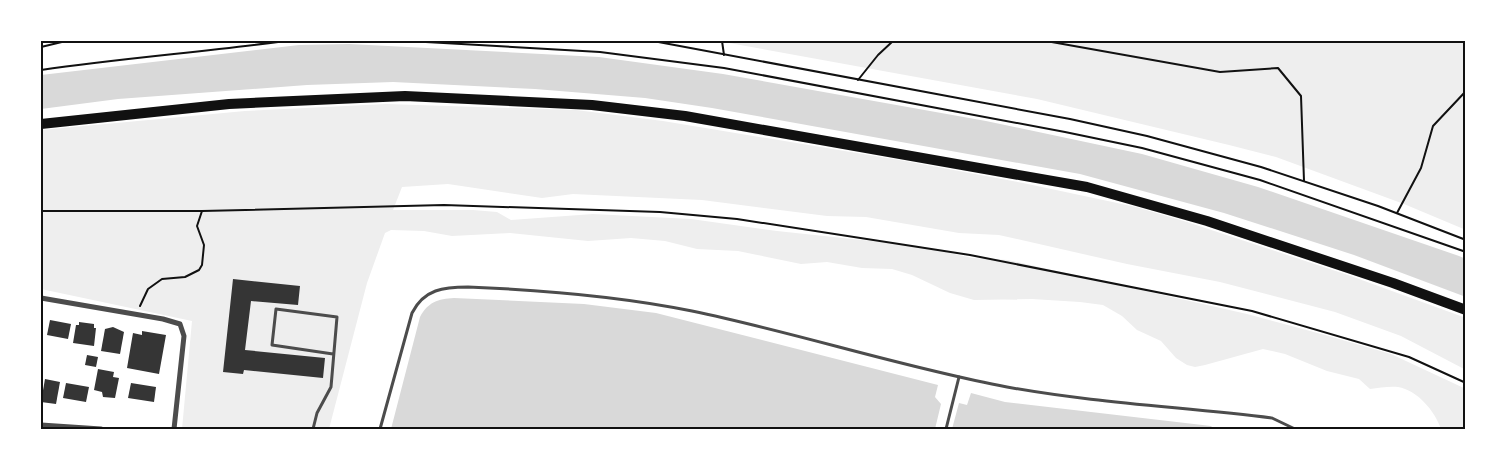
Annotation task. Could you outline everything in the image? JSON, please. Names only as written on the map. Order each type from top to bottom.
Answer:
[{"type":"highway","points":[[41,124],[229,104],[405,96],[592,105],[686,116],[1087,187],[1207,221],[1393,283],[1466,310]]},
{"type":"street","points":[[41,298],[174,321],[180,324],[184,333],[174,429]]},
{"type":"street","points":[[41,425],[102,429]]},
{"type":"lane","points":[[380,429],[412,313],[417,302],[427,294],[445,287],[520,289],[607,296],[693,312],[959,377],[1087,400],[1272,418],[1295,429]]},
{"type":"lane","points":[[313,429],[316,413],[331,387],[337,317],[276,309],[272,345],[333,354]]},
{"type":"lane","points":[[946,429],[959,377]]},
{"type":"path","points":[[41,47],[66,41]]},
{"type":"path","points":[[41,70],[112,60],[187,54],[285,41]]},
{"type":"path","points":[[408,41],[600,52],[724,68],[1065,132],[1142,148],[1260,180],[1466,252]]},
{"type":"path","points":[[653,41],[1070,118],[1147,136],[1261,167],[1304,181],[1466,240]]},
{"type":"path","points":[[722,41],[724,55]]},
{"type":"path","points":[[858,80],[878,55],[894,41]]},
{"type":"path","points":[[1046,41],[1220,72],[1278,68],[1301,96],[1304,181]]},
{"type":"path","points":[[1396,214],[1421,168],[1433,126],[1466,91]]},
{"type":"path","points":[[41,211],[202,211],[444,205],[660,212],[737,219],[970,255],[1252,311],[1410,357],[1466,383]]},
{"type":"path","points":[[136,314],[148,289],[162,279],[185,277],[199,270],[202,265],[204,245],[197,226],[202,211]]},
{"type":"shaded area","points":[[718,41],[1466,41],[1466,230],[1404,204],[1276,157],[1229,145],[1037,99]]},
{"type":"shaded area","points":[[349,44],[599,57],[723,74],[986,121],[1142,154],[1258,187],[1466,259],[1466,297],[1354,255],[1224,213],[1080,174],[712,108],[645,98],[535,89],[393,82],[307,85],[118,99],[41,109],[41,75],[299,45]]},
{"type":"shaded area","points":[[386,104],[576,110],[663,121],[905,161],[1023,183],[1136,207],[1187,222],[1348,275],[1466,318],[1466,370],[1401,336],[1335,312],[1220,282],[1127,264],[999,235],[959,233],[866,217],[827,216],[702,200],[573,194],[542,198],[448,184],[402,187],[393,210],[473,210],[497,212],[511,220],[593,214],[691,219],[777,231],[918,246],[972,258],[1008,260],[1247,314],[1391,354],[1466,389],[1466,429],[1441,429],[1434,415],[1424,402],[1405,389],[1391,387],[1370,389],[1359,379],[1327,371],[1285,354],[1263,349],[1205,365],[1195,367],[1187,365],[1176,358],[1161,341],[1137,330],[1122,316],[1103,305],[1032,299],[974,300],[950,293],[912,275],[892,269],[862,268],[827,262],[801,264],[738,251],[697,249],[665,241],[631,238],[588,241],[510,233],[452,236],[424,231],[391,230],[385,233],[367,283],[329,429],[182,429],[192,321],[41,289],[41,130],[245,111]]},
{"type":"shaded area","points":[[454,298],[584,304],[656,313],[938,385],[935,397],[941,404],[935,429],[391,429],[420,317],[426,308],[434,302]]},
{"type":"shaded area","points":[[971,393],[1005,402],[1211,426],[1214,429],[952,429],[959,403],[967,405]]},
{"type":"building","points":[[233,279],[300,286],[298,305],[251,301],[245,350],[325,358],[323,378],[244,370],[243,374],[223,372]]},
{"type":"building","points":[[50,320],[71,324],[68,339],[47,335]]},
{"type":"building","points":[[79,322],[94,324],[94,328],[96,328],[94,346],[73,343],[76,325],[79,325]]},
{"type":"building","points":[[113,327],[124,332],[120,354],[101,351],[105,329]]},
{"type":"building","points":[[142,331],[166,335],[159,374],[127,368],[133,333],[142,335]]},
{"type":"building","points":[[87,355],[98,357],[96,367],[85,365]]},
{"type":"building","points":[[98,369],[114,372],[113,377],[119,378],[115,398],[103,397],[102,392],[94,390]]},
{"type":"building","points":[[45,379],[60,382],[56,404],[41,402]]},
{"type":"building","points":[[66,383],[89,387],[86,402],[63,398]]},
{"type":"building","points":[[131,383],[156,387],[154,402],[128,398]]}]
